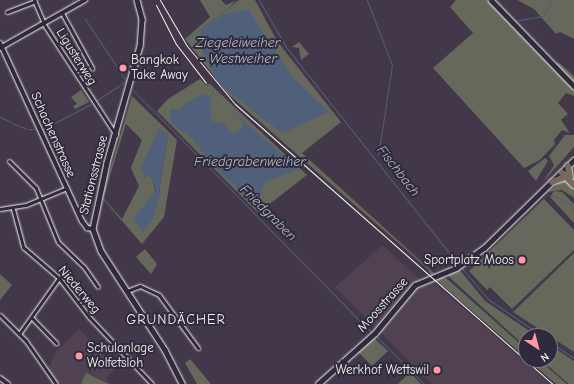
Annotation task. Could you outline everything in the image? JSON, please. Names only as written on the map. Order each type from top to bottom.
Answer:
[{"type":"highway","points":[[566,175],[568,166]]},
{"type":"highway","points":[[552,182],[566,175]]},
{"type":"highway","points":[[566,175],[574,185]]},
{"type":"main road","name":"Stationsstrasse","points":[[137,0],[142,38],[116,135],[94,229],[101,251],[127,291],[182,384]]},
{"type":"main road","points":[[491,0],[510,23],[574,86]]},
{"type":"main road","name":"Moosstrasse","points":[[543,190],[566,175],[574,156]]},
{"type":"main road","points":[[568,166],[574,160]]},
{"type":"main road","name":"Moosstrasse","points":[[318,384],[376,331],[415,285],[459,266],[489,244],[552,182]]},
{"type":"street","points":[[7,12],[35,0]]},
{"type":"street","name":"Ligusterweg","points":[[35,0],[44,23],[92,102],[116,135]]},
{"type":"street","points":[[1,46],[85,0]]},
{"type":"street","points":[[62,13],[92,68]]},
{"type":"street","name":"Schachenstrasse","points":[[1,46],[83,223],[94,229]]},
{"type":"street","points":[[9,161],[36,188],[58,242],[84,267],[98,287]]},
{"type":"street","points":[[0,209],[13,208],[40,200],[66,188]]},
{"type":"street","name":"Niederweg","points":[[13,208],[23,247],[59,278],[89,317],[152,384]]},
{"type":"street","points":[[19,334],[32,318],[59,278]]},
{"type":"street","points":[[127,291],[140,286],[159,295],[198,348]]},
{"type":"street","points":[[0,316],[19,334],[56,384]]},
{"type":"street","points":[[32,318],[56,343]]},
{"type":"street","points":[[0,378],[8,384]]},
{"type":"shaded area","points":[[383,245],[423,283],[431,280],[518,356],[518,368],[532,368],[550,384],[432,384],[335,287]]},
{"type":"shaded area","name":"Schulanlage Wolfetsloh","points":[[79,329],[116,368],[106,378],[111,384],[58,384],[48,370],[56,352]]},
{"type":"green space","name":"Ziegeleiweiher - Westweiher","points":[[200,0],[221,0],[226,5],[237,0],[226,10],[239,0],[255,0],[277,41],[341,122],[302,153],[435,274],[431,275],[428,269],[227,93],[185,39],[210,17]]},
{"type":"green space","points":[[456,0],[489,0],[574,88],[574,96],[566,93],[558,103],[568,114],[561,120],[570,133],[562,130],[554,140],[555,144],[540,160],[524,168],[433,68],[473,33],[450,7]]},
{"type":"green space","points":[[517,0],[574,0],[574,39],[560,32],[556,34],[534,9]]},
{"type":"green space","points":[[299,42],[309,54],[301,60],[299,48],[292,47]]},
{"type":"green space","points":[[558,62],[574,76],[574,82],[556,65]]},
{"type":"green space","name":"Friedgrabenweiher","points":[[200,79],[206,85],[210,84],[307,175],[258,213],[157,111],[168,99]]},
{"type":"green space","points":[[81,90],[89,102],[75,109],[73,106],[77,104],[71,97]]},
{"type":"green space","points":[[132,96],[177,140],[164,217],[142,244],[102,198]],"holes":[[[126,124],[142,140],[131,168],[139,186],[122,219],[103,198]],[[168,134],[158,200],[143,231],[134,219],[156,195],[153,180],[149,175],[145,177],[147,156],[155,138]]]},
{"type":"green space","points":[[565,135],[574,135],[574,147],[543,182],[554,165],[549,156]]},
{"type":"green space","points":[[545,158],[548,161],[536,181],[528,171]]},
{"type":"green space","points":[[564,180],[574,188],[574,198],[562,190],[547,192]]},
{"type":"green space","points":[[554,191],[562,192],[574,204],[574,223],[550,197]]},
{"type":"green space","name":"Sportplatz Moos","points":[[544,199],[574,230],[574,250],[512,309],[490,287],[487,290],[469,271]]},
{"type":"green space","points":[[145,249],[157,264],[151,274],[136,257]]},
{"type":"green space","points":[[574,253],[574,352],[558,342],[558,328],[537,328],[513,312]]},
{"type":"green space","points":[[459,269],[485,301],[525,328],[518,328],[518,340],[447,275]]},
{"type":"green space","points":[[0,274],[12,285],[0,300]]},
{"type":"green space","points":[[444,276],[518,342],[518,351],[435,279]]},
{"type":"green space","points":[[374,338],[388,351],[372,366],[358,352]]},
{"type":"green space","points":[[558,350],[574,361],[574,384],[569,384],[550,368],[558,368]]},
{"type":"green space","points":[[190,359],[211,384],[197,384],[185,363]]},
{"type":"green space","points":[[537,368],[548,368],[567,384],[556,384]]},
{"type":"green space","points":[[410,372],[421,384],[398,384]]},
{"type":"green space","points":[[86,373],[108,384],[81,384]]},
{"type":"water","name":"Ziegeleiweiher - Westweiher","points":[[248,9],[292,76],[329,112],[282,133],[218,83],[203,54],[200,32],[224,14]]},
{"type":"water","name":"Friedgrabenweiher","points":[[215,89],[210,98],[211,121],[224,123],[230,132],[236,132],[242,128],[242,121],[233,112],[299,169],[265,182],[256,205],[212,165],[192,138],[172,124],[169,115],[171,109],[181,110],[184,104],[203,94],[209,97]]},
{"type":"water","points":[[159,128],[168,134],[158,200],[153,219],[143,232],[133,219],[156,191],[153,180],[149,175],[145,177],[141,168]]},
{"type":"waterway","name":"Fischbach","points":[[187,39],[239,0]]},
{"type":"waterway","name":"Fischbach","points":[[259,0],[286,47],[458,264]]},
{"type":"waterway","points":[[367,0],[392,65],[378,156]]},
{"type":"waterway","points":[[514,21],[543,16],[552,2]]},
{"type":"waterway","name":"Friedgraben","points":[[85,19],[127,82]]},
{"type":"waterway","points":[[96,101],[126,81]]},
{"type":"waterway","name":"Friedgraben","points":[[133,90],[372,333]]},
{"type":"waterway","points":[[43,129],[91,104]]},
{"type":"waterway","points":[[0,117],[11,122]]},
{"type":"waterway","points":[[12,123],[27,129]]},
{"type":"waterway","points":[[552,195],[569,203],[574,210]]},
{"type":"waterway","name":"Fischbach","points":[[460,266],[488,299],[530,328]]},
{"type":"waterway","name":"Friedgraben","points":[[376,336],[424,384]]},
{"type":"waterway","name":"Fischbach","points":[[558,347],[574,358]]},
{"type":"railway","points":[[160,0],[187,46],[235,104],[553,384]]},
{"type":"railway","points":[[156,5],[176,44],[206,83]]},
{"type":"place","name":"Bangkok Take Away","points":[[123,68]]},
{"type":"place","name":"Sportplatz Moos","points":[[522,260]]},
{"type":"place","name":"Schulanlage Wolfetsloh","points":[[79,356]]},
{"type":"place","name":"Werkhof Wettswil","points":[[437,370]]},
{"type":"district","name":"GRUNDÄCHER","points":[[176,320]]}]
